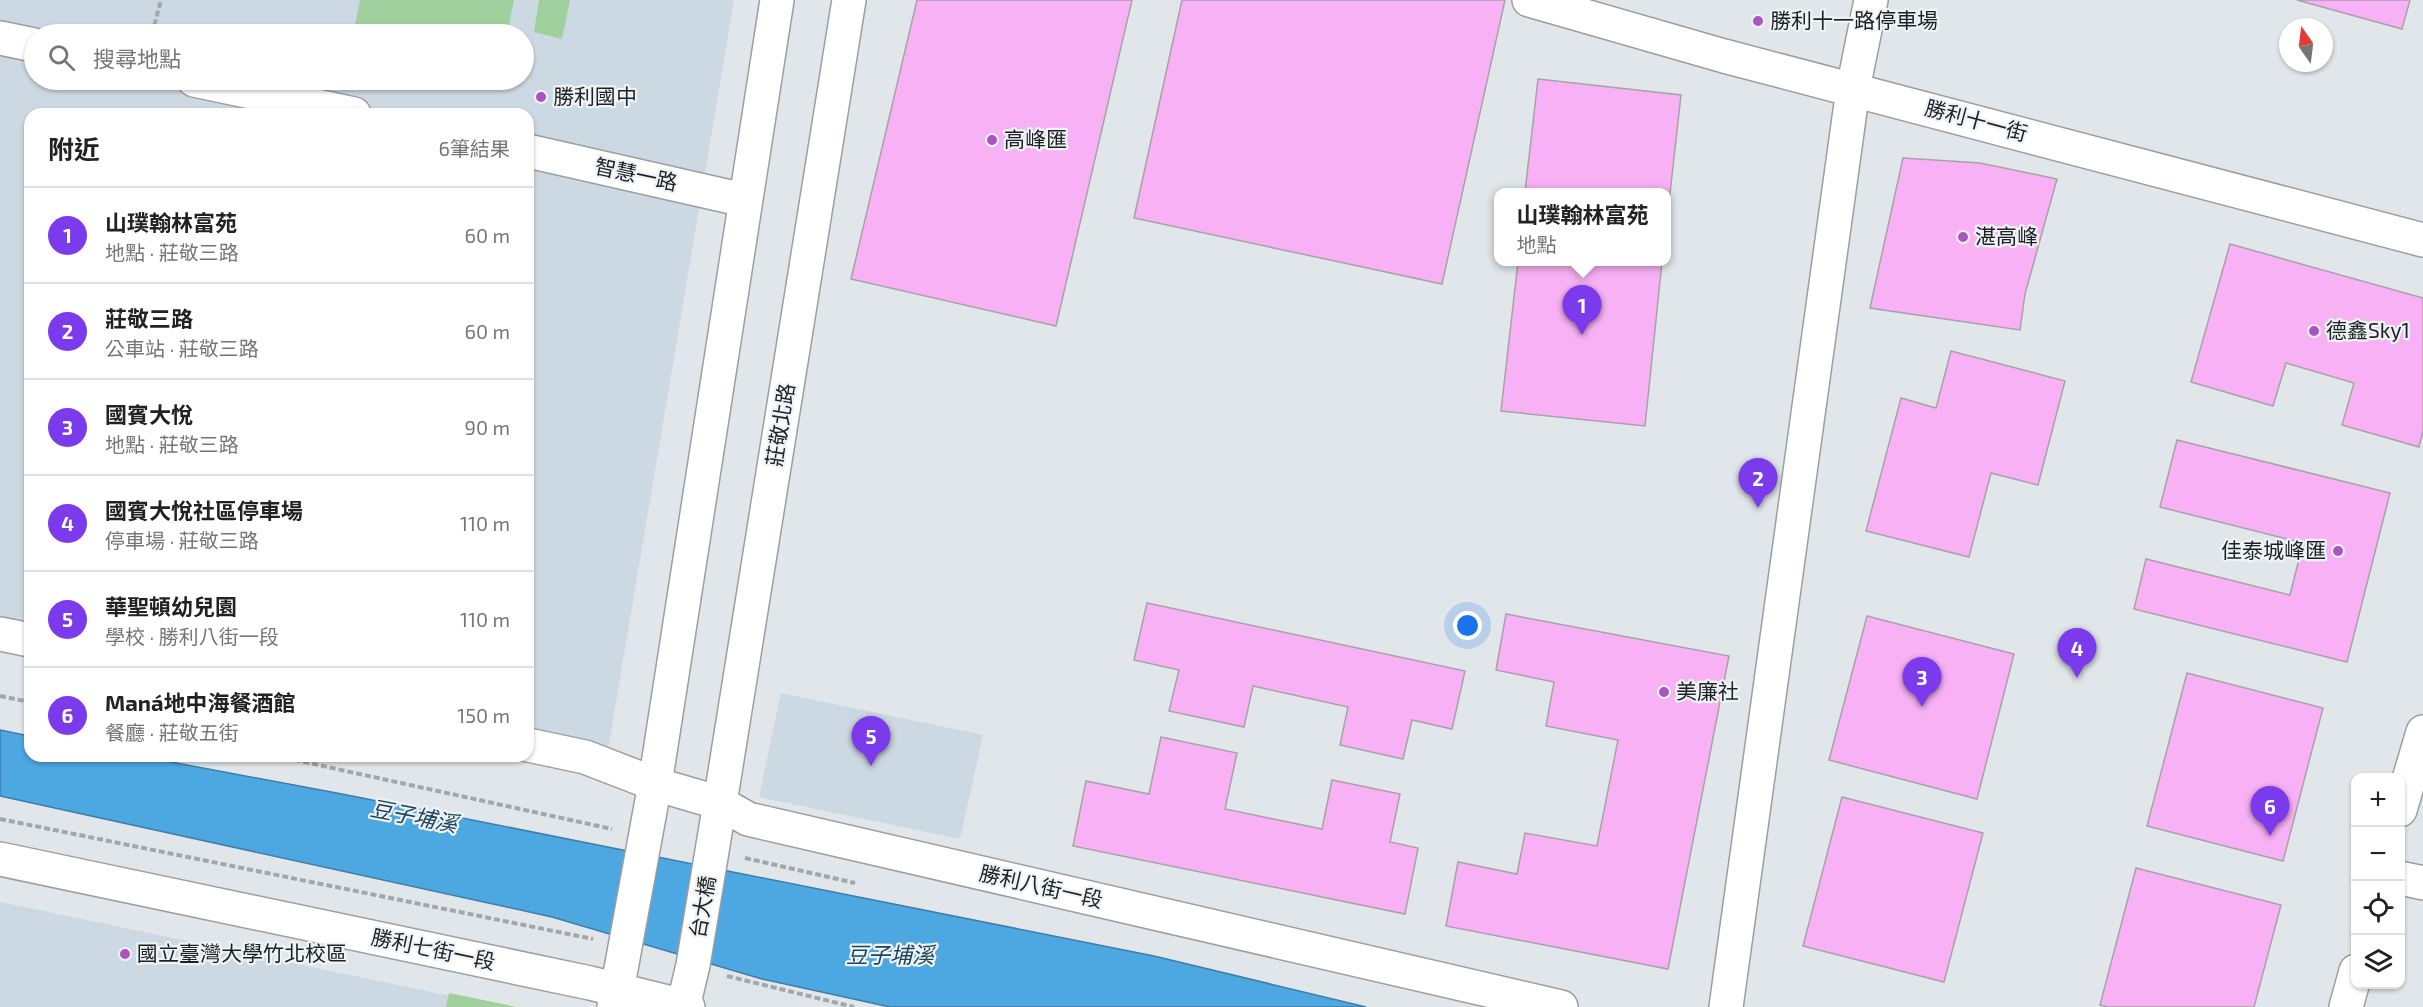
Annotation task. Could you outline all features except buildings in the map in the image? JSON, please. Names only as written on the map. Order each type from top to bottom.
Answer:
[{"type":"street","points":[[616,999],[614,944],[632,833],[655,784],[744,200],[777,0]]},
{"type":"street","name":"莊敬北路","points":[[712,849],[849,0]]},
{"type":"street","name":"勝利十一街","points":[[1529,0],[1724,56],[2423,240]]},
{"type":"street","points":[[1726,1007],[1853,89],[1871,0]]},
{"type":"street","points":[[0,38],[24,43]]},
{"type":"street","points":[[241,90],[326,108]]},
{"type":"street","name":"智慧一路","points":[[534,153],[744,200]]},
{"type":"street","points":[[0,634],[24,639]]},
{"type":"street","points":[[2405,793],[2423,732]]},
{"type":"street","name":"勝利八街一段","points":[[534,746],[585,757],[655,784],[720,803],[748,819],[1561,1007]]},
{"type":"street","name":"台大橋","points":[[685,1007],[712,849]]},
{"type":"street","name":"勝利七街一段","points":[[0,859],[616,999],[685,1007]]},
{"type":"street","points":[[2405,879],[2423,883]]},
{"type":"street","points":[[2346,1007],[2351,987]]},
{"type":"path","points":[[155,24],[161,0]]},
{"type":"path","points":[[0,696],[24,701]]},
{"type":"path","points":[[305,762],[632,833]]},
{"type":"path","points":[[0,819],[614,944]]},
{"type":"path","points":[[726,976],[854,1007]]},
{"type":"shaded area","points":[[0,0],[734,0],[604,774],[534,757],[534,108],[24,108],[24,651],[0,645]]},
{"type":"shaded area","points":[[781,693],[983,735],[960,839],[759,797]]},
{"type":"shaded area","name":"國立臺灣大學竹北校區","points":[[0,902],[499,1006],[499,1007],[0,1007]]},
{"type":"green space","points":[[360,0],[514,0],[509,24],[355,24]]},
{"type":"green space","points":[[539,0],[570,0],[562,39],[534,32]]},
{"type":"green space","points":[[449,993],[517,1007],[446,1007]]},
{"type":"water","name":"豆子埔溪","points":[[0,730],[24,735],[24,762],[171,762],[1154,956],[1366,1007],[890,1007],[762,979],[552,917],[0,796]]},
{"type":"place","name":"勝利十一路停車場","points":[[1758,21]]},
{"type":"place","name":"勝利國中","points":[[541,97]]},
{"type":"place","name":"高峰匯","points":[[992,140]]},
{"type":"place","name":"湛高峰","points":[[1963,237]]},
{"type":"place","name":"德鑫Sky1","points":[[2314,331]]},
{"type":"place","name":"山璞翰林富苑","points":[[1582,335]]},
{"type":"place","name":"莊敬三路","points":[[1758,508]]},
{"type":"place","name":"佳泰城峰匯","points":[[2338,551]]},
{"type":"place","name":"國賓大悅社區停車場","points":[[2077,678]]},
{"type":"place","name":"美廉社","points":[[1664,692]]},
{"type":"place","name":"國賓大悅","points":[[1922,707]]},
{"type":"place","name":"華聖頓幼兒園","points":[[871,766]]},
{"type":"place","name":"Maná地中海餐酒館","points":[[2270,836]]},
{"type":"place","name":"國立臺灣大學竹北校區","points":[[125,954]]}]
